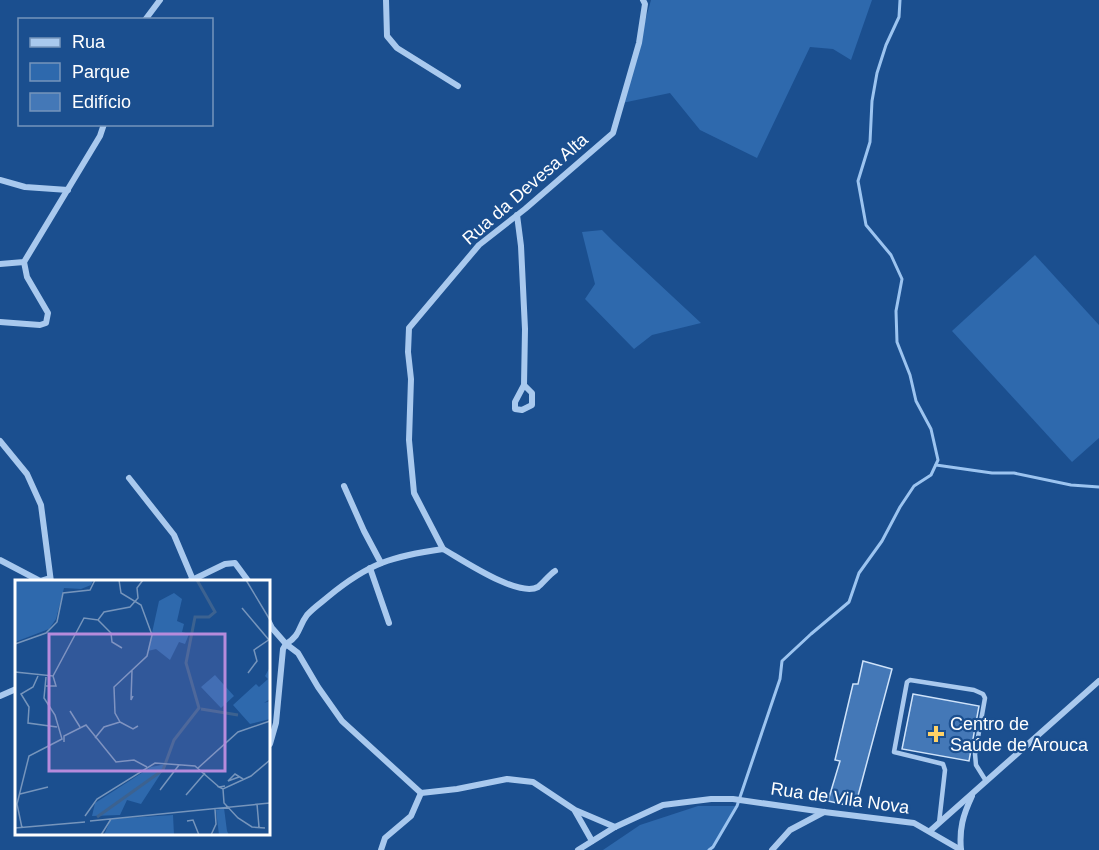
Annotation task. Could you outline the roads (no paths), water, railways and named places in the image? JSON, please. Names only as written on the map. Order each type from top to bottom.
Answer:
[{"type":"street","points":[[146,18],[160,0]]},
{"type":"street","points":[[386,0],[387,36],[397,48],[458,86]]},
{"type":"street","name":"Rua da Devesa Alta","points":[[443,549],[414,493],[409,440],[411,379],[408,352],[409,328],[479,245],[613,133],[639,43],[645,4],[643,0]]},
{"type":"street","points":[[0,322],[40,325],[46,323],[48,313],[27,277],[24,262],[100,136],[103,126]]},
{"type":"street","points":[[0,180],[26,187],[68,190]]},
{"type":"street","points":[[517,215],[524,297],[524,385]]},
{"type":"street","points":[[0,264],[24,262]]},
{"type":"street","points":[[0,441],[27,474],[41,505],[50,580],[39,580],[0,560]]},
{"type":"street","points":[[129,478],[174,535],[191,580]]},
{"type":"street","points":[[344,486],[381,563]]},
{"type":"street","points":[[270,744],[276,723],[286,644],[296,638],[307,615],[347,581],[400,555],[443,549],[487,575],[508,584],[526,588],[538,587],[555,571]]},
{"type":"street","points":[[193,580],[225,564],[235,563],[248,580]]},
{"type":"street","points":[[370,568],[389,623]]},
{"type":"street","points":[[270,624],[286,644],[298,652],[318,687],[342,721],[421,794]]},
{"type":"street","points":[[930,831],[1099,681]]},
{"type":"street","points":[[0,696],[15,689]]},
{"type":"street","points":[[421,794],[507,779],[533,782],[575,810],[615,827]]},
{"type":"street","points":[[961,850],[959,832],[973,793]]},
{"type":"street","points":[[381,850],[385,838],[411,816],[421,794]]},
{"type":"street","name":"Rua de Vila Nova","points":[[578,850],[615,827],[663,805],[711,799],[733,799],[914,823],[961,850]]},
{"type":"street","points":[[575,810],[592,841]]},
{"type":"street","points":[[772,850],[790,830],[824,812]]},
{"type":"lane","points":[[939,823],[945,770],[943,764],[898,755],[894,752],[907,682],[910,680],[963,688],[983,694],[985,698],[975,754],[976,765],[986,782]]},
{"type":"waterway","points":[[709,850],[737,806],[780,679],[782,661],[849,602],[859,573],[882,541],[900,507],[914,486],[931,475],[938,460],[931,429],[916,401],[910,375],[897,342],[896,311],[902,279],[891,255],[866,225],[858,181],[870,142],[872,101],[877,73],[886,45],[899,17],[900,0]]},
{"type":"waterway","points":[[936,465],[992,473],[1014,473],[1071,485],[1099,487]]},
{"type":"place","name":"Centro de Saúde de Arouca","points":[[936,734]]}]
